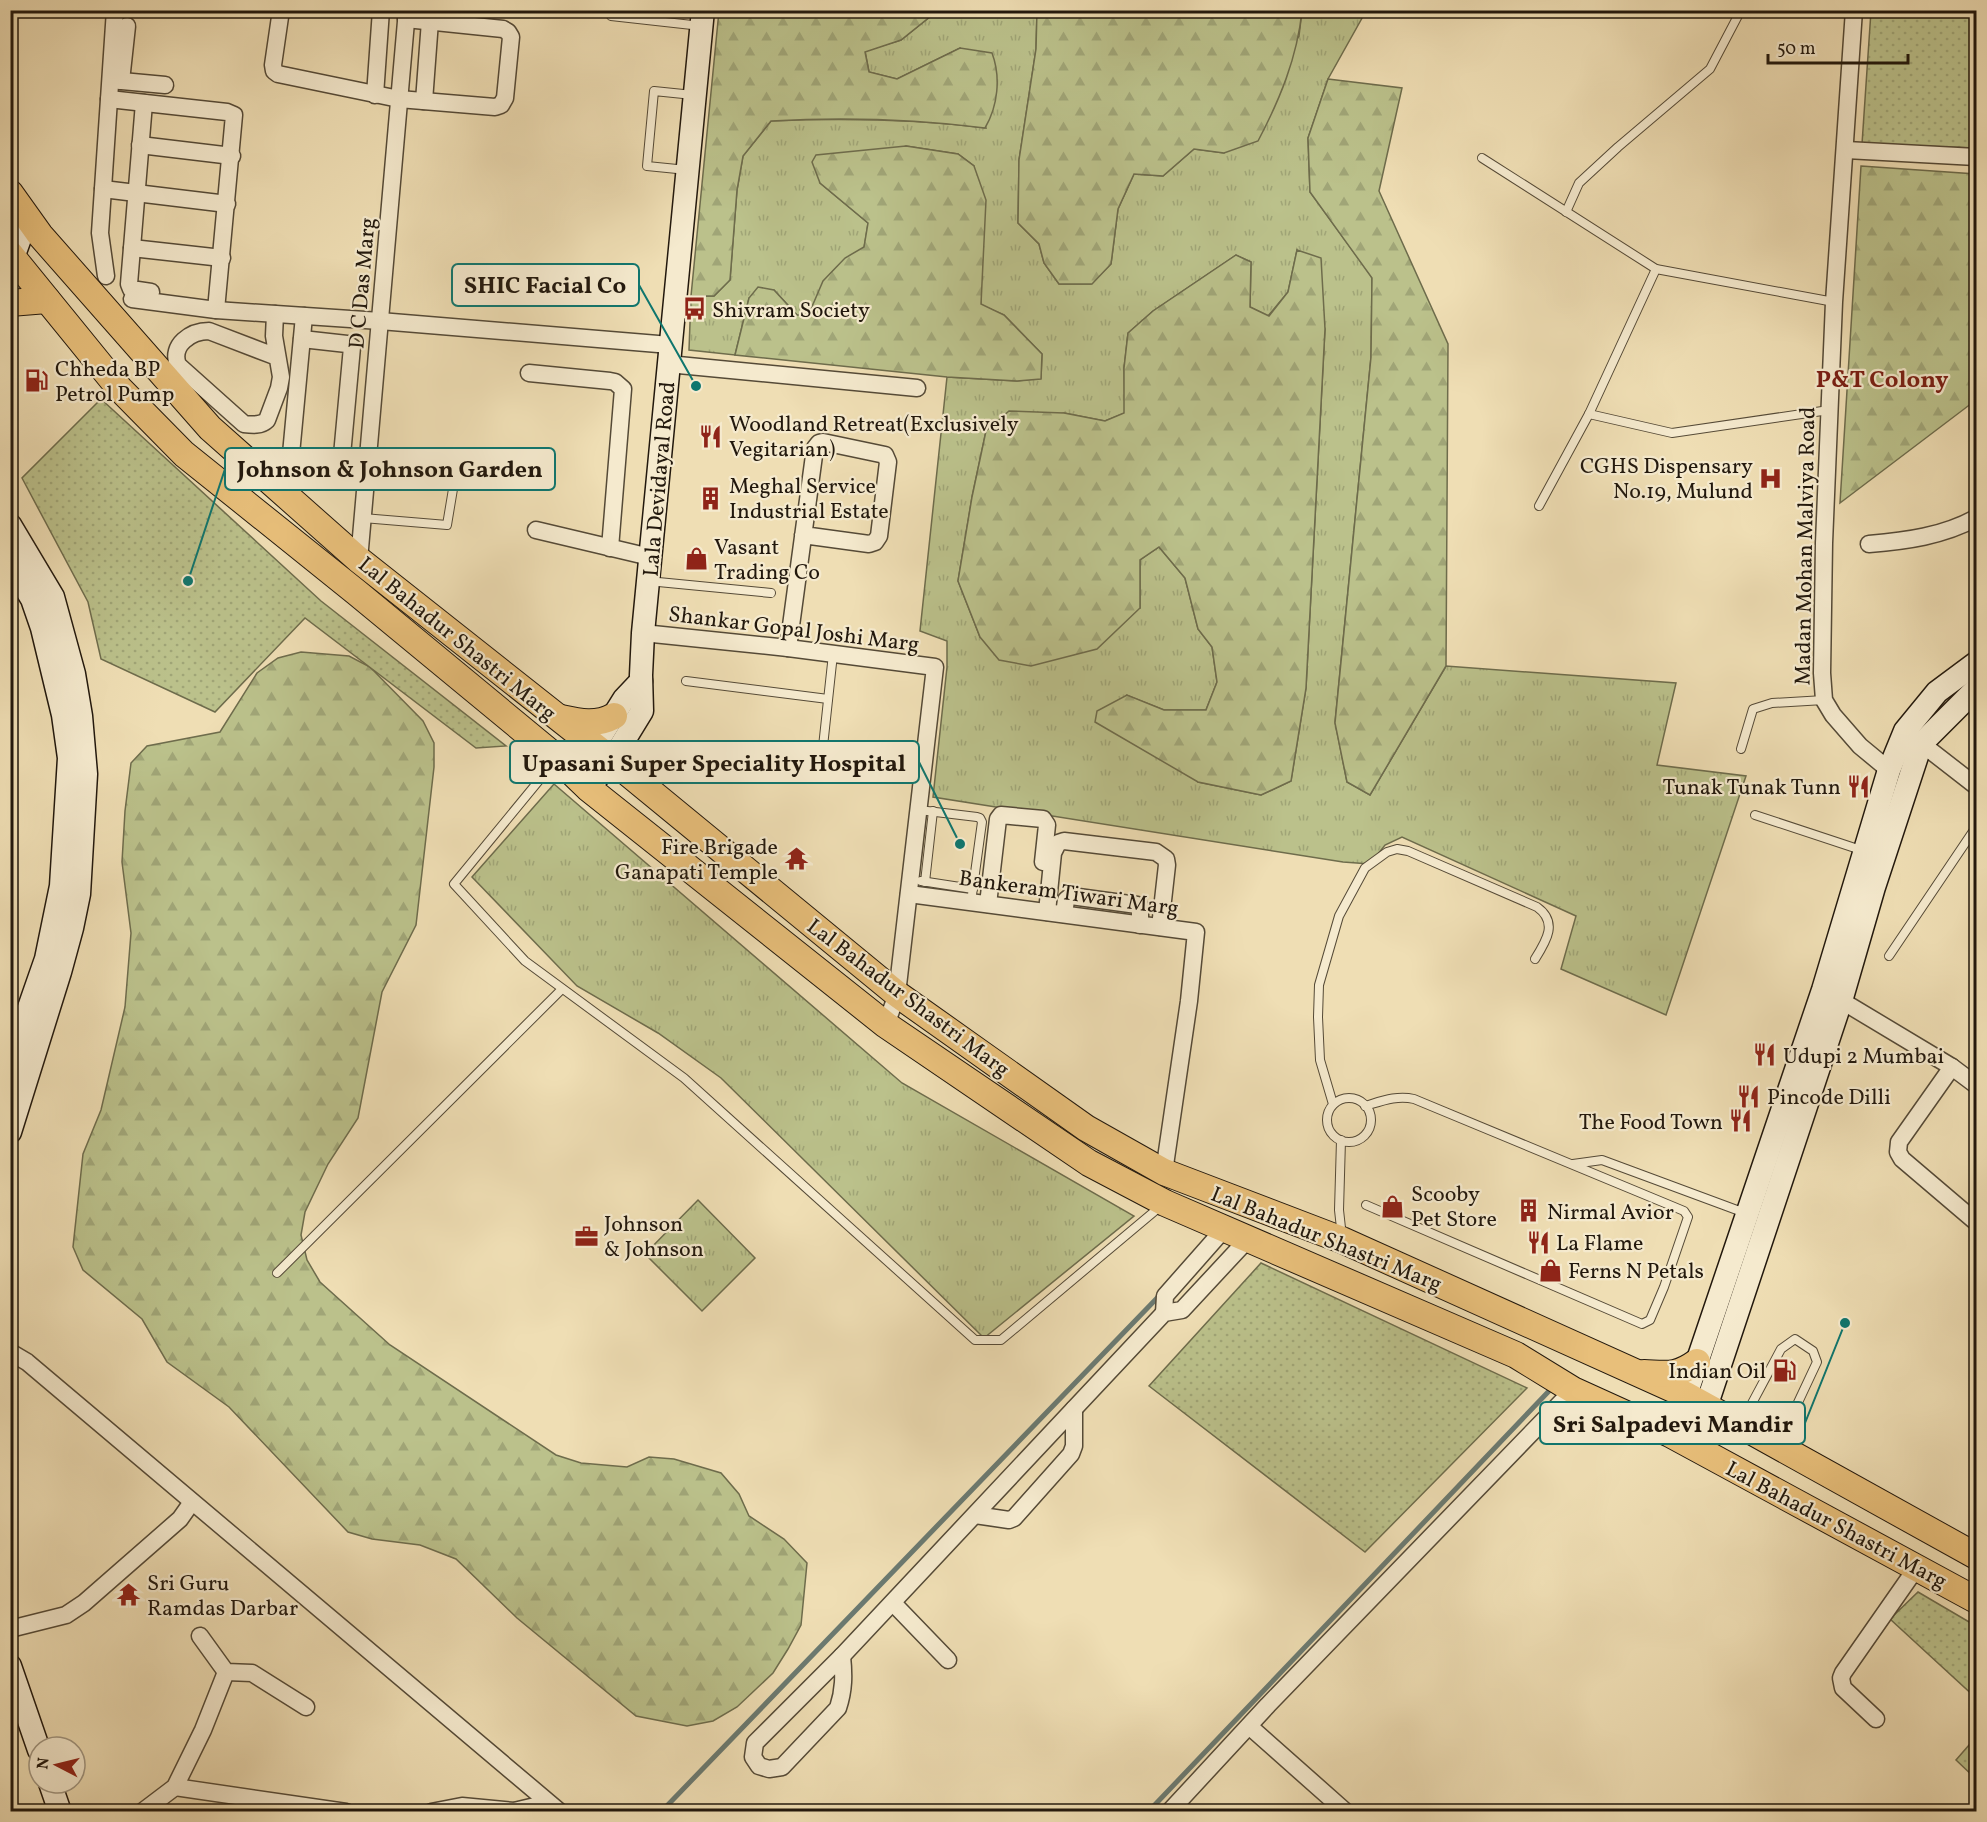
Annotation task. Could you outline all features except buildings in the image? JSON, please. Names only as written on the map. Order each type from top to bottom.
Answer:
[{"type":"main road","name":"Lal Bahadur Shastri Marg","points":[[15,202],[39,235],[210,428],[359,560],[603,753],[897,994],[1086,1128],[1164,1172],[1342,1240],[1696,1401],[1977,1556]]},
{"type":"main road","name":"Lal Bahadur Shastri Marg","points":[[11,259],[119,388],[184,454],[356,592],[557,758],[582,782],[886,1025],[1089,1163],[1165,1203],[1516,1355],[1573,1390],[1670,1434],[1977,1600]]},
{"type":"main road","points":[[10,303],[46,300]]},
{"type":"main road","points":[[557,717],[593,723],[605,721],[614,716]]},
{"type":"main road","points":[[1635,1372],[1671,1375],[1684,1372],[1697,1362]]},
{"type":"street","points":[[281,10],[273,65],[274,71],[278,74],[399,99],[495,107],[501,105],[505,98],[511,37],[508,32],[503,29],[430,21],[407,15]]},
{"type":"street","points":[[375,94],[381,10]]},
{"type":"street","name":"Madan Mohan Malviya Road","points":[[1854,10],[1834,302],[1824,543],[1822,673],[1824,700],[1833,715],[1860,746],[1889,770]]},
{"type":"street","name":"D C Das Marg","points":[[359,560],[407,15]]},
{"type":"street","name":"Lala Devidayal Road","points":[[582,782],[603,753],[642,711],[643,633],[702,18]]},
{"type":"street","points":[[424,101],[430,21]]},
{"type":"street","points":[[106,276],[100,233],[109,99],[116,80],[122,22]]},
{"type":"street","points":[[116,80],[165,85]]},
{"type":"street","points":[[109,99],[231,113],[235,118],[217,304]]},
{"type":"street","points":[[144,103],[129,284],[131,290],[275,314],[380,321],[669,355],[917,388]]},
{"type":"street","points":[[140,145],[232,156]]},
{"type":"street","points":[[1846,150],[1977,157]]},
{"type":"street","points":[[103,194],[226,209]]},
{"type":"street","points":[[11,259],[15,202]]},
{"type":"street","points":[[132,248],[222,258]]},
{"type":"street","points":[[132,299],[217,304]]},
{"type":"street","points":[[275,314],[274,330],[281,377],[267,420],[263,423],[244,424],[178,365],[176,359],[176,351],[180,344],[190,334],[202,331],[209,331],[277,357]]},
{"type":"street","points":[[304,316],[292,458],[367,469]]},
{"type":"street","points":[[302,339],[347,344],[352,347],[341,466]]},
{"type":"street","points":[[529,373],[610,381],[623,389],[610,548]]},
{"type":"street","points":[[788,648],[814,448],[823,442],[885,455],[888,462],[887,472],[879,536],[875,542],[869,544],[803,535]]},
{"type":"street","points":[[1869,544],[1905,541],[1936,535],[1977,518]]},
{"type":"street","points":[[10,525],[18,562],[42,628],[63,715],[69,758],[61,886],[46,959],[10,1062]]},
{"type":"street","points":[[536,530],[650,557]]},
{"type":"street","points":[[10,1132],[72,928],[79,894],[86,774],[81,716],[74,674],[53,597],[18,562]]},
{"type":"street","name":"Shankar Gopal Joshi Marg","points":[[643,633],[788,648],[936,667],[926,811],[918,886],[897,994],[886,1025]]},
{"type":"street","points":[[1840,1000],[1864,852],[1889,770],[1913,737],[1937,692],[1977,663]]},
{"type":"street","points":[[603,753],[614,716],[624,699],[641,681]]},
{"type":"street","points":[[1693,1446],[1697,1362],[1747,1214],[1805,1075],[1840,1000],[1875,887],[1913,737],[1977,689]]},
{"type":"street","points":[[1913,737],[1977,786]]},
{"type":"street","points":[[980,898],[999,817],[1003,814],[1043,819],[1047,825],[1050,909]]},
{"type":"street","points":[[1050,909],[1053,853],[1058,843],[1064,841],[1156,852],[1166,859],[1167,865],[1161,924]]},
{"type":"street","name":"Bankeram Tiwari Marg","points":[[918,886],[1050,909],[1161,924],[1196,932],[1189,1001],[1164,1172]]},
{"type":"street","points":[[1840,1000],[1952,1067],[1977,1085]]},
{"type":"street","points":[[1952,1067],[1899,1142],[1898,1152],[1902,1160],[1977,1222]]},
{"type":"street","points":[[1670,1434],[1696,1401],[1805,1075]]},
{"type":"street","points":[[1164,1313],[1165,1296],[1225,1228]]},
{"type":"street","points":[[842,1656],[844,1675],[838,1708],[782,1767],[769,1769],[759,1766],[753,1757],[755,1743],[893,1603],[1164,1313],[1182,1310],[1249,1238]]},
{"type":"street","points":[[10,1352],[27,1362],[554,1807]]},
{"type":"street","points":[[1169,1812],[1573,1390]]},
{"type":"street","points":[[975,1515],[1009,1520],[1014,1518],[1071,1454],[1074,1446],[1074,1409]]},
{"type":"street","points":[[10,1629],[66,1615],[84,1603],[180,1519],[192,1502]]},
{"type":"street","points":[[1876,1719],[1843,1688],[1841,1678],[1917,1567]]},
{"type":"street","points":[[893,1603],[948,1660]]},
{"type":"street","points":[[200,1636],[226,1672]]},
{"type":"street","points":[[10,1666],[34,1735]]},
{"type":"street","points":[[226,1672],[252,1673],[306,1707]]},
{"type":"street","points":[[142,1812],[175,1787],[203,1731],[226,1672]]},
{"type":"street","points":[[1249,1726],[1346,1812]]},
{"type":"street","points":[[175,1787],[346,1812]]},
{"type":"street","points":[[55,1795],[60,1812]]},
{"type":"street","points":[[431,1812],[462,1806],[514,1811],[554,1807]]},
{"type":"lane","points":[[1566,212],[1579,183],[1710,69],[1741,10]]},
{"type":"lane","points":[[611,16],[702,18]]},
{"type":"lane","points":[[687,170],[647,166],[654,91],[695,95]]},
{"type":"lane","points":[[1482,158],[1656,269],[1834,302]]},
{"type":"lane","points":[[1539,506],[1589,414],[1656,269]]},
{"type":"lane","points":[[1589,414],[1672,433],[1829,411]]},
{"type":"lane","points":[[363,518],[447,525],[454,483]]},
{"type":"lane","points":[[648,581],[771,593]]},
{"type":"lane","points":[[822,765],[833,654]]},
{"type":"lane","points":[[686,681],[828,699]]},
{"type":"lane","points":[[1741,749],[1753,709],[1772,703],[1824,700]]},
{"type":"lane","points":[[603,753],[663,746],[696,750]]},
{"type":"lane","points":[[736,755],[875,771]]},
{"type":"lane","points":[[557,758],[454,884],[525,961],[684,1078],[975,1340],[1001,1340],[1165,1203]]},
{"type":"lane","points":[[926,811],[977,817],[982,822],[980,898]]},
{"type":"lane","points":[[1755,815],[1864,852]]},
{"type":"lane","points":[[1889,956],[1975,831]]},
{"type":"lane","points":[[1333,1104],[1320,1060],[1319,985],[1339,915],[1365,868],[1397,849],[1408,851],[1537,907],[1547,914],[1550,925],[1542,949],[1535,959]]},
{"type":"lane","points":[[277,1273],[562,989]]},
{"type":"lane","points":[[1365,1106],[1395,1097],[1404,1096],[1414,1099],[1687,1213],[1688,1222],[1664,1287],[1647,1323],[1637,1323],[1366,1205]]},
{"type":"lane","points":[[1346,1098],[1360,1101],[1365,1106],[1370,1119],[1366,1132],[1355,1141],[1335,1137],[1327,1124],[1327,1117],[1333,1104],[1346,1098]]},
{"type":"lane","points":[[1341,1140],[1339,1210],[1342,1240]]},
{"type":"lane","points":[[1573,1164],[1602,1160],[1747,1214]]},
{"type":"lane","points":[[1740,1425],[1781,1349],[1795,1339],[1813,1350],[1817,1362],[1778,1446]]},
{"type":"green space","points":[[719,11],[994,11],[931,16],[901,40],[865,52],[869,72],[897,79],[960,48],[992,53],[997,72],[997,91],[993,110],[985,128],[878,120],[771,121],[743,156],[737,190],[730,280],[714,296],[691,296]]},
{"type":"green space","points":[[994,11],[1037,11],[1036,49],[1019,160],[1018,223],[1039,244],[1044,263],[1059,284],[1091,284],[1111,264],[1118,209],[1134,174],[1163,176],[1194,149],[1224,153],[1299,36],[1302,11],[1366,11],[1328,79],[1308,138],[1310,192],[1372,277],[1371,357],[1335,722],[1347,782],[1370,795],[1446,666],[1676,683],[1657,765],[1746,776],[1666,1015],[1561,969],[1576,916],[1402,837],[1385,845],[1370,864],[1343,862],[933,797],[947,667],[947,641],[920,631],[947,377],[1017,381],[1041,378],[1042,354],[1004,315],[981,305],[974,166],[958,154],[906,146],[820,183],[868,223],[864,248],[843,261],[829,276],[808,316],[797,315],[774,290],[749,298],[735,355],[689,350],[691,296],[714,296],[730,280],[737,190],[743,156],[771,121],[878,120],[986,128],[960,48],[897,79],[869,72],[865,51],[901,40],[931,16]],"holes":[[[1297,250],[1325,329],[1306,688],[1291,781],[1261,795],[1198,782],[1126,695],[1164,710],[1206,710],[1217,682],[1212,647],[1198,629],[1185,578],[1159,547],[1140,560],[1140,608],[980,637],[958,581],[986,431],[1064,413],[1105,421],[1125,413],[1124,368],[1128,333],[1153,311],[1236,255],[1251,262],[1250,307],[1268,316],[1288,292]]]},
{"type":"green space","points":[[1037,11],[1302,11],[1292,62],[1258,141],[1224,153],[1194,149],[1163,176],[1134,174],[1118,209],[1111,264],[1092,284],[1059,284],[1044,263],[1039,244],[1018,223],[1019,160],[1036,49]]},
{"type":"green space","points":[[1871,11],[1976,11],[1976,148],[1862,144]]},
{"type":"green space","points":[[1328,79],[1402,88],[1379,191],[1448,344],[1446,666],[1370,795],[1347,782],[1335,723],[1371,357],[1372,278],[1310,192],[1308,138]]},
{"type":"green space","points":[[906,146],[958,154],[974,166],[986,200],[981,304],[1004,315],[1042,354],[1041,379],[1017,381],[947,377],[735,355],[749,298],[758,287],[774,290],[797,315],[808,316],[823,281],[845,258],[864,247],[868,223],[820,183],[812,162],[816,155]]},
{"type":"green space","points":[[1861,166],[1976,174],[1976,400],[1840,503]]},
{"type":"green space","points":[[1297,250],[1321,258],[1325,329],[1306,688],[1291,781],[1261,795],[1198,782],[1095,722],[1097,711],[1127,695],[1164,710],[1206,710],[1217,682],[1212,647],[1198,629],[1185,578],[1159,547],[1140,560],[1140,608],[1097,649],[1031,666],[999,660],[980,637],[958,581],[986,431],[1009,411],[1064,413],[1105,421],[1124,413],[1124,368],[1128,333],[1153,311],[1236,255],[1251,262],[1250,307],[1269,316],[1288,292]]},
{"type":"green space","points":[[101,399],[321,601],[506,746],[476,748],[305,618],[215,712],[101,659],[88,602],[22,478]]},
{"type":"green space","points":[[301,652],[349,656],[370,667],[423,721],[434,743],[434,767],[416,925],[382,992],[358,1118],[328,1164],[305,1212],[301,1235],[307,1260],[320,1282],[390,1345],[556,1455],[581,1463],[627,1467],[649,1457],[674,1459],[721,1473],[739,1494],[749,1516],[784,1539],[807,1563],[801,1625],[788,1649],[773,1673],[737,1707],[713,1721],[687,1726],[636,1716],[517,1618],[456,1559],[420,1545],[372,1539],[348,1532],[229,1407],[167,1362],[142,1319],[83,1270],[73,1247],[83,1154],[101,1110],[125,1007],[131,933],[122,862],[131,763],[147,746],[220,732],[257,673],[278,658]]},
{"type":"green space","points":[[554,784],[902,1083],[1134,1216],[984,1338],[721,1078],[658,1033],[577,986],[472,877]]},
{"type":"green space","points":[[698,1200],[755,1258],[702,1311],[645,1254]]},
{"type":"green space","points":[[1261,1263],[1527,1388],[1365,1552],[1149,1386]]},
{"type":"green space","points":[[1918,1592],[1976,1626],[1976,1698],[1890,1619]]},
{"type":"green space","points":[[1976,1737],[1976,1779],[1956,1760]]},
{"type":"waterway","points":[[661,1812],[1160,1295]]},
{"type":"waterway","points":[[1148,1812],[1549,1391]]},
{"type":"place","name":"Shivram Society","points":[[694,309]]},
{"type":"place","name":"Chheda BP Petrol Pump","points":[[37,381]]},
{"type":"place","name":"SHIC Facial Co","points":[[696,386]]},
{"type":"place","name":"Woodland Retreat(Exclusively Vegitarian)","points":[[711,436]]},
{"type":"place","name":"CGHS Dispensary No.19, Mulund","points":[[1771,478]]},
{"type":"place","name":"Meghal Service Industrial Estate","points":[[711,498]]},
{"type":"place","name":"Vasant Trading Co","points":[[696,559]]},
{"type":"place","name":"Johnson & Johnson Garden","points":[[188,581]]},
{"type":"place","name":"Tunak Tunak Tunn","points":[[1859,786]]},
{"type":"place","name":"Upasani Super Speciality Hospital","points":[[960,844]]},
{"type":"place","name":"Fire Brigade Ganapati Temple","points":[[796,859]]},
{"type":"place","name":"Udupi 2 Mumbai","points":[[1765,1055]]},
{"type":"place","name":"Pincode Dilli","points":[[1749,1096]]},
{"type":"place","name":"The Food Town","points":[[1741,1121]]},
{"type":"place","name":"Scooby Pet Store","points":[[1393,1206]]},
{"type":"place","name":"Nirmal Avior","points":[[1529,1211]]},
{"type":"place","name":"Johnson & Johnson","points":[[586,1236]]},
{"type":"place","name":"La Flame","points":[[1538,1242]]},
{"type":"place","name":"Ferns N Petals","points":[[1550,1270]]},
{"type":"place","name":"Sri Salpadevi Mandir","points":[[1845,1323]]},
{"type":"place","name":"Indian Oil","points":[[1784,1370]]},
{"type":"place","name":"Sri Guru Ramdas Darbar","points":[[129,1595]]},
{"type":"district","name":"P&T Colony","points":[[1882,379]]}]
